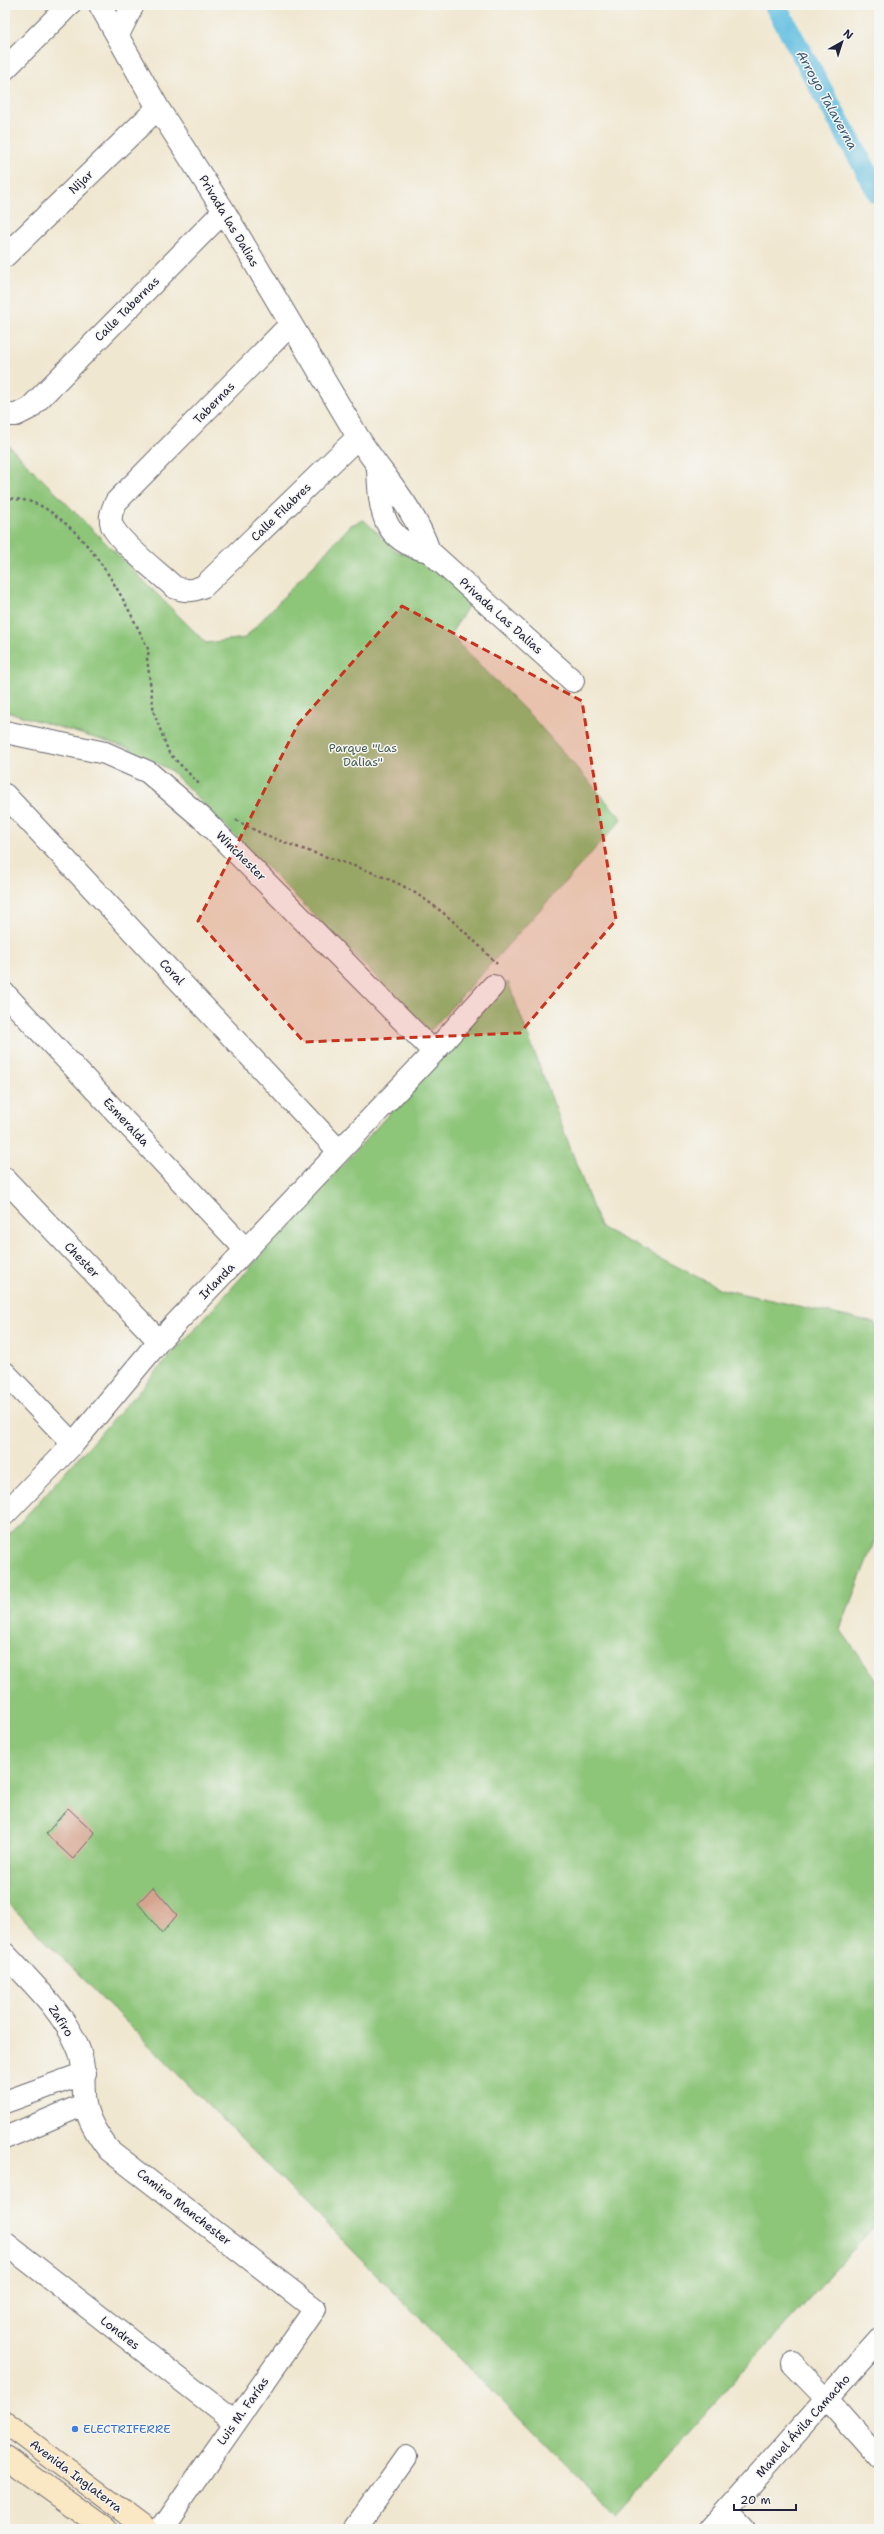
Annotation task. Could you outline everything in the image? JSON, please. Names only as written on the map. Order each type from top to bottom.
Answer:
[{"type":"street","points":[[5,69],[69,5]]},
{"type":"street","name":"Privada las Dalias","points":[[100,5],[158,108],[224,211],[290,325],[358,437]]},
{"type":"street","points":[[118,35],[134,5]]},
{"type":"street","name":"Nijar","points":[[5,256],[158,108]]},
{"type":"street","name":"Calle Tabernas","points":[[5,415],[16,415],[30,408],[224,211]]},
{"type":"street","name":"Tabernas","points":[[204,586],[194,590],[183,591],[174,586],[122,538],[112,525],[111,513],[116,502],[290,325]]},
{"type":"street","name":"Privada Las Dalias","points":[[358,437],[378,469],[420,526],[428,551],[573,681]]},
{"type":"street","name":"Calle Filabres","points":[[204,586],[358,437]]},
{"type":"street","name":"Winchester","points":[[5,732],[105,753],[148,772],[202,818],[434,1052]]},
{"type":"street","name":"Coral","points":[[5,795],[338,1150]]},
{"type":"street","name":"Irlanda","points":[[5,1514],[73,1444],[159,1341],[246,1250],[338,1150],[434,1052],[493,986]]},
{"type":"street","name":"Esmeralda","points":[[5,994],[246,1250]]},
{"type":"street","name":"Chester","points":[[5,1179],[159,1341]]},
{"type":"street","points":[[5,1373],[73,1444]]},
{"type":"street","name":"Zafiro","points":[[5,1954],[63,2020],[79,2050],[85,2073],[85,2104]]},
{"type":"street","points":[[5,2102],[85,2073]]},
{"type":"street","points":[[5,2138],[85,2104]]},
{"type":"street","name":"Camino Manchester","points":[[85,2104],[98,2137],[109,2150],[300,2297]]},
{"type":"street","name":"Londres","points":[[5,2243],[235,2422]]},
{"type":"street","name":"Luis M. Farías","points":[[161,2529],[315,2309],[300,2297]]},
{"type":"street","name":"Manuel Ávila Camacho","points":[[711,2529],[879,2340]]},
{"type":"street","points":[[793,2364],[826,2398],[879,2458]]},
{"type":"street","name":"Avenida Inglaterra","points":[[5,2423],[147,2529]]},
{"type":"street","name":"Avenida Inglaterra","points":[[5,2457],[105,2529]]},
{"type":"street","points":[[355,2529],[406,2457]]},
{"type":"street","points":[[727,2511],[744,2529]]},
{"type":"path","points":[[5,498],[27,501],[40,506],[61,521],[106,569],[148,651],[147,658],[154,713],[169,753],[206,792]]},
{"type":"path","points":[[232,817],[264,833],[364,870],[416,894],[442,911],[500,967],[500,973],[493,986]]},
{"type":"highlighted area","points":[[402,606],[582,701],[616,920],[520,1033],[304,1042],[198,921],[298,724]]},
{"type":"green space","name":"Parque \"Las Dalias\"","points":[[6,443],[206,643],[245,638],[351,525],[364,520],[395,550],[427,565],[452,581],[470,603],[450,635],[531,716],[622,819],[430,1031],[170,770],[128,748],[5,711]]},
{"type":"green space","points":[[508,982],[600,1227],[721,1289],[875,1323],[879,1344],[879,1529],[840,1629],[879,1684],[879,2221],[614,2514],[5,1900],[5,1539]]},
{"type":"building","points":[[68,1808],[95,1833],[73,1859],[46,1834]]},
{"type":"building","points":[[153,1887],[177,1915],[162,1933],[138,1903]]},
{"type":"waterway","name":"Arroyo Talaverna","points":[[775,5],[879,194]]},
{"type":"place","name":"ELECTRIFERRE","points":[[75,2429]]}]
